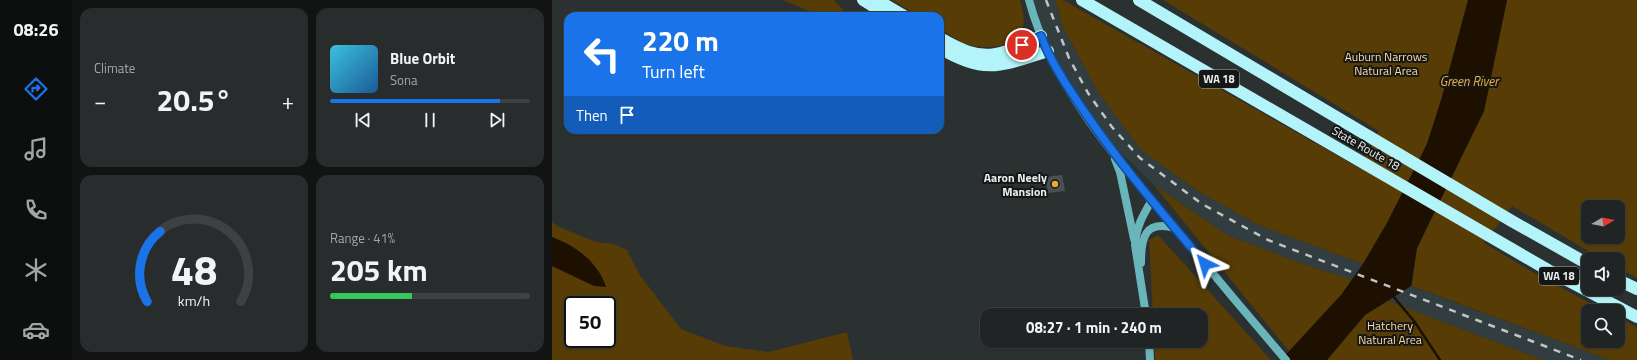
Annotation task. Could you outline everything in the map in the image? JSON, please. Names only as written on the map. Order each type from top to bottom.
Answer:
[{"type":"highway","points":[[863,0],[882,12]]},
{"type":"highway","points":[[877,0],[897,12]]},
{"type":"highway","name":"State Route 18","points":[[1082,0],[1548,270],[1637,317]]},
{"type":"highway","name":"State Route 18","points":[[1139,0],[1510,220],[1581,260]]},
{"type":"highway","points":[[944,40],[965,51],[975,54],[993,55],[1013,50],[1041,36]]},
{"type":"highway","points":[[944,50],[959,59],[982,66],[1010,63],[1048,51]]},
{"type":"highway","points":[[1625,284],[1637,290]]},
{"type":"main road","points":[[1029,0],[1041,36],[1072,95],[1112,152],[1286,360]]},
{"type":"main road","points":[[1112,152],[1120,172],[1135,244],[1145,308]]},
{"type":"main road","points":[[1135,244],[1138,224],[1152,200]]},
{"type":"main road","points":[[1142,286],[1143,239],[1148,230],[1162,224],[1175,228]]},
{"type":"main road","points":[[1149,348],[1150,360]]},
{"type":"shaded area","points":[[1029,0],[1055,0],[1063,27],[1098,92],[1141,150],[1196,190],[1258,225],[1363,264],[1352,280],[1303,264],[1227,235],[1153,184],[1097,130],[1048,51]]},
{"type":"shaded area","points":[[1411,286],[1610,360],[1543,360],[1388,301]]},
{"type":"green space","points":[[783,0],[834,0],[844,12],[812,12]]},
{"type":"green space","points":[[892,0],[1020,0],[1024,24],[1020,35],[1014,41],[996,46],[977,46],[968,45],[961,42],[944,31],[944,12],[912,12]]},
{"type":"green space","name":"Auburn Narrows Natural Area","points":[[1055,0],[1063,0],[1359,168],[1379,131],[1163,0],[1468,0],[1442,97],[1427,144],[1387,223],[1363,264],[1258,225],[1196,190],[1141,150],[1098,92],[1063,27]]},
{"type":"green space","points":[[1507,0],[1637,0],[1637,278],[1625,272],[1625,252],[1590,252],[1512,206],[1484,243],[1539,276],[1592,304],[1581,304],[1581,348],[1625,348],[1625,321],[1637,327],[1637,360],[1610,360],[1412,286],[1417,248],[1484,111]]},
{"type":"green space","points":[[1153,184],[1227,235],[1303,264],[1352,280],[1341,295],[1289,351]]},
{"type":"green space","points":[[552,222],[557,226],[596,242],[614,244],[627,250],[639,274],[681,329],[725,346],[769,352],[847,332],[853,360],[552,360]]},
{"type":"green space","points":[[1158,235],[1271,360],[1155,360],[1154,348],[1208,348],[1208,308],[1153,308],[1149,240]]},
{"type":"green space","name":"Hatchery Natural Area","points":[[1388,301],[1543,360],[1327,360],[1365,315]]},
{"type":"water","name":"Green River","points":[[1468,0],[1507,0],[1484,111],[1417,248],[1411,286],[1365,315],[1327,360],[1281,360],[1341,295],[1363,264],[1387,223],[1427,144],[1442,97]]},
{"type":"water","points":[[552,237],[578,250],[585,256],[598,270],[606,287],[594,286],[552,266]]},
{"type":"building","name":"Aaron Neely Mansion","points":[[1062,175],[1065,191],[1048,193],[1045,177]]},
{"type":"waterway","points":[[1393,296],[1414,321],[1440,360]]},
{"type":"railway","points":[[1046,0],[1069,58],[1088,93],[1112,127],[1140,158],[1202,204],[1268,240],[1581,360]]},
{"type":"place","name":"Aaron Neely Mansion","points":[[1055,184]]},
{"type":"route","points":[[1022,45],[1041,36],[1072,95],[1112,152],[1205,264]]}]
